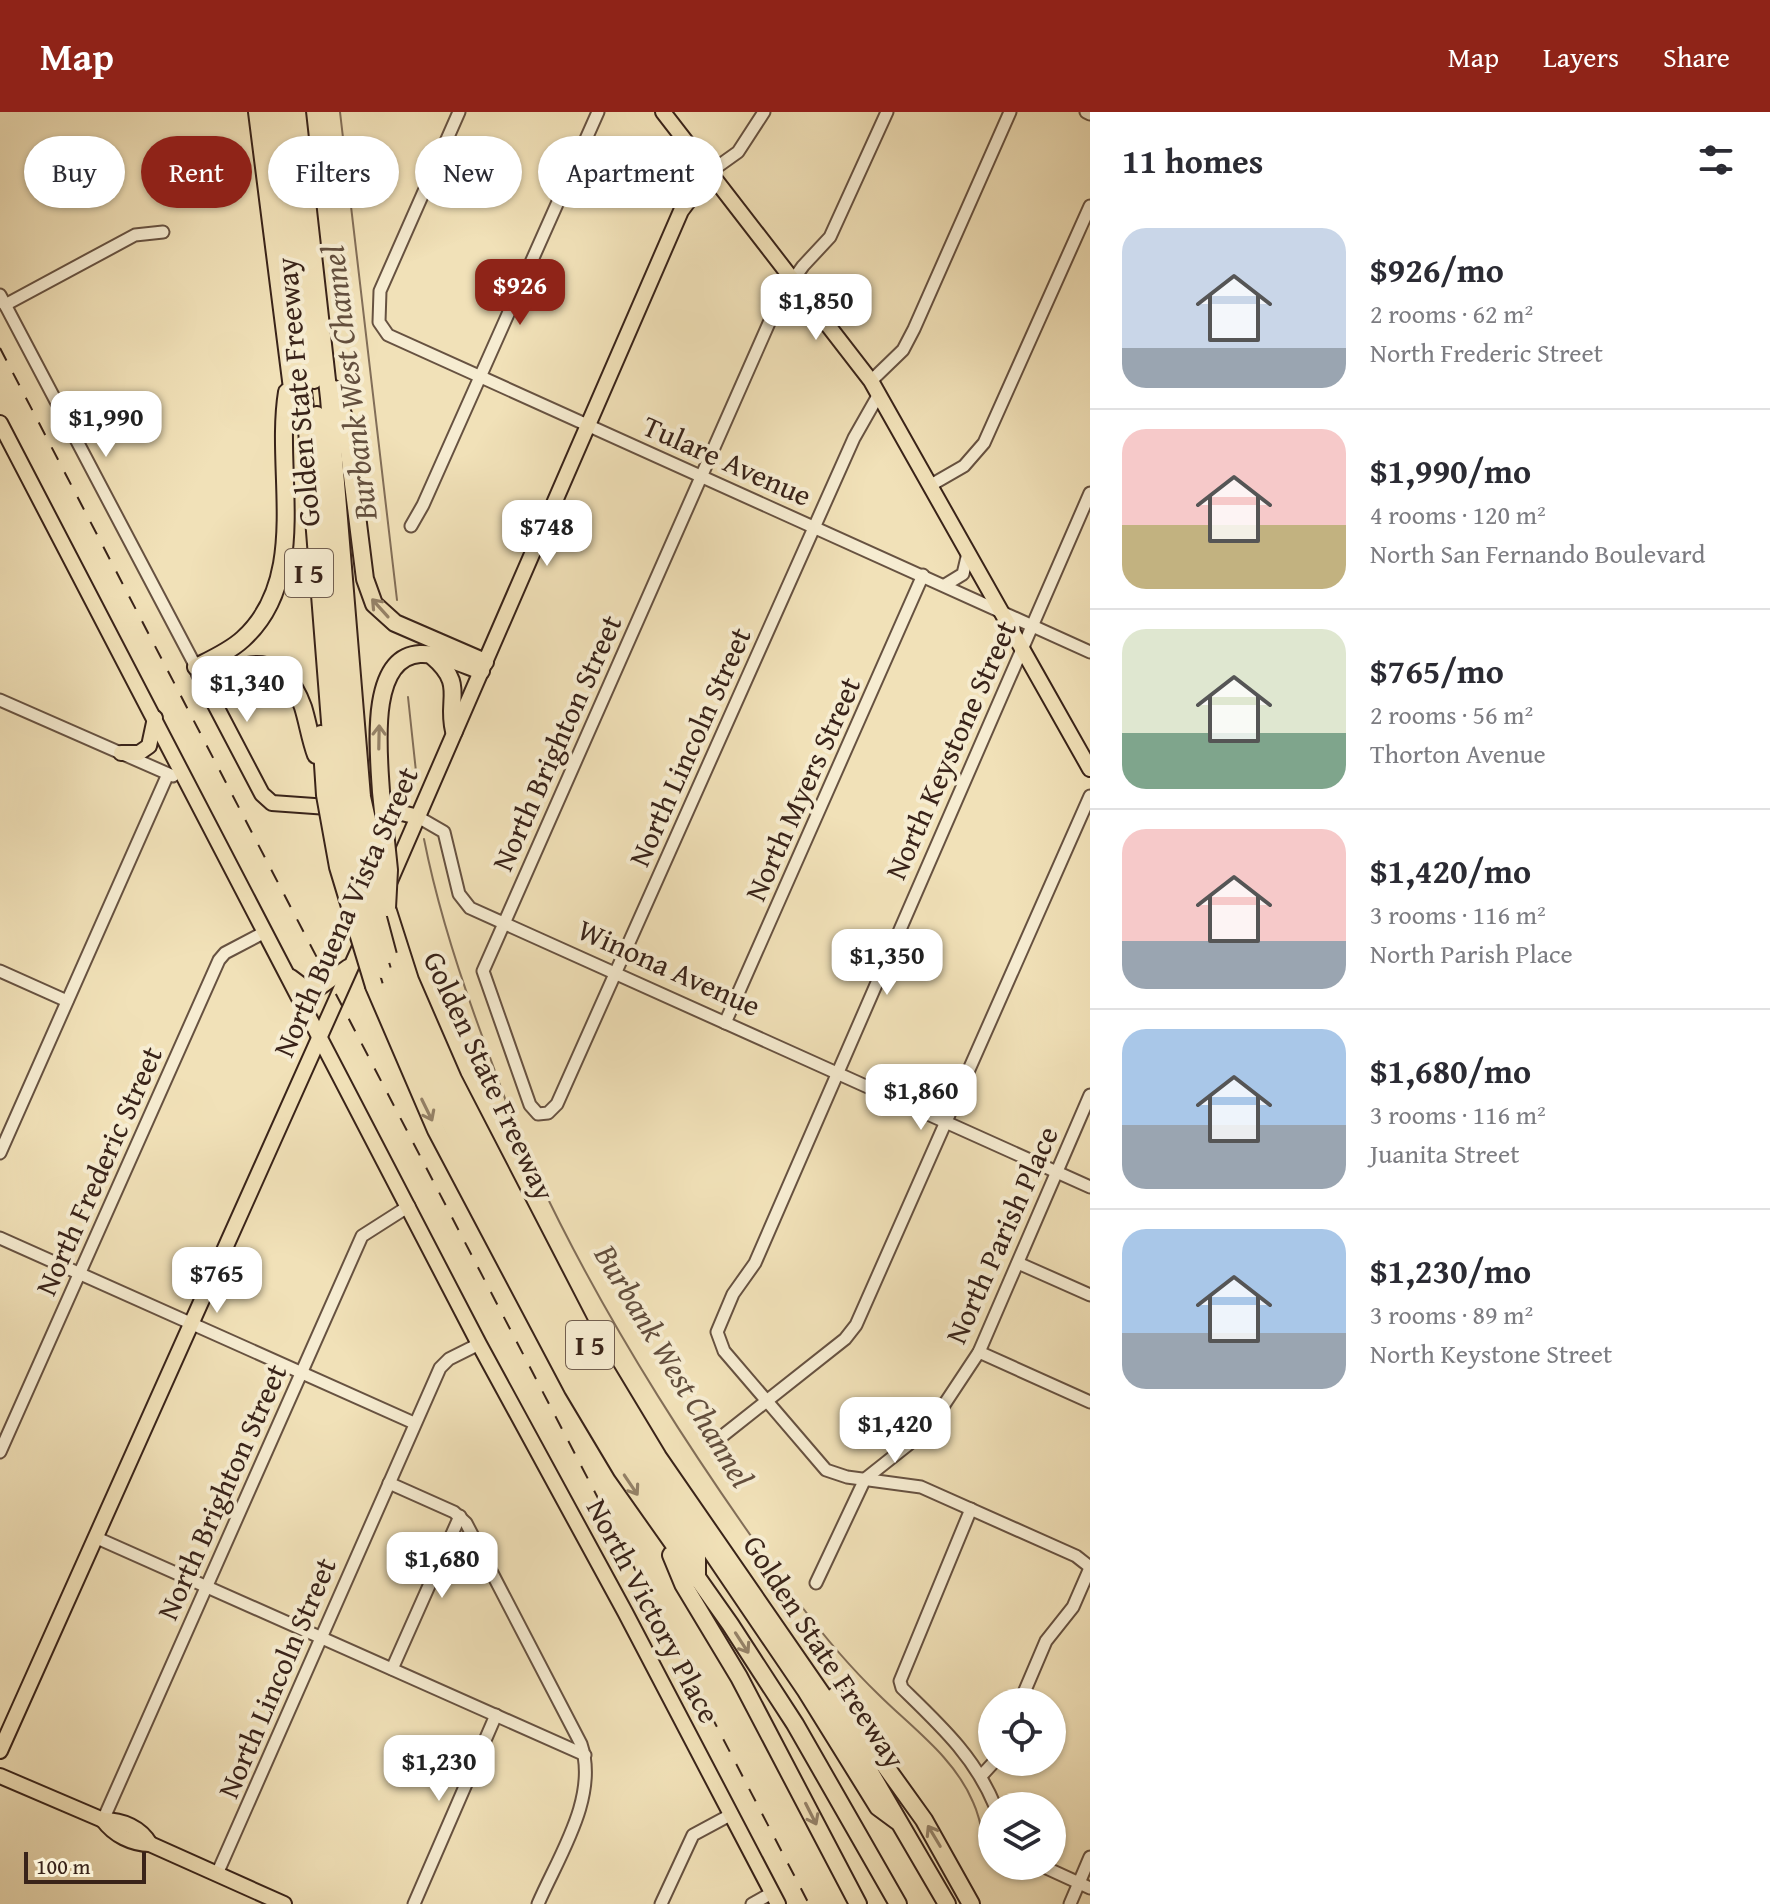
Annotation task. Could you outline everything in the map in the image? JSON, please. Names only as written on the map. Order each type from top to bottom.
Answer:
[{"type":"highway","name":"Golden State Freeway","points":[[257,112],[289,383],[295,405],[321,763],[344,796],[396,939],[453,1079],[591,1346],[658,1457],[797,1653],[947,1904]]},
{"type":"highway","points":[[271,112],[302,371],[331,736],[344,796]]},
{"type":"highway","points":[[286,112],[352,870],[423,1071],[561,1340],[611,1428],[697,1556],[697,1579]]},
{"type":"highway","name":"Golden State Freeway","points":[[297,112],[324,357],[344,796],[338,867],[374,986],[429,1116],[548,1345],[622,1471],[730,1624],[795,1724],[898,1904]]},
{"type":"highway","points":[[324,357],[345,420],[365,579],[374,604],[395,623],[483,666]]},
{"type":"highway","points":[[196,667],[242,640],[268,611],[279,586],[284,559],[283,417],[289,383]]},
{"type":"highway","points":[[387,908],[389,870],[379,731],[386,682],[397,663],[413,655],[430,655],[483,666]]},
{"type":"highway","points":[[430,655],[444,666],[455,690],[451,720],[454,731]]},
{"type":"highway","points":[[204,684],[240,664],[269,666],[283,675],[303,707],[321,763]]},
{"type":"highway","points":[[385,963],[422,1043],[603,1392],[798,1680],[878,1807],[901,1824]]},
{"type":"highway","points":[[662,1531],[683,1584],[739,1677],[858,1904]]},
{"type":"highway","points":[[797,1653],[853,1718],[907,1794],[971,1904]]},
{"type":"main road","points":[[663,112],[682,136]]},
{"type":"main road","points":[[723,189],[875,388],[1090,769]]},
{"type":"main road","name":"North Buena Vista Street","points":[[0,1751],[418,817],[683,208]]},
{"type":"main road","name":"North Victory Place","points":[[0,423],[6,448],[155,718],[479,1344],[625,1612],[775,1899]]},
{"type":"main road","points":[[196,667],[204,684]]},
{"type":"main road","name":"Winona Avenue","points":[[204,684],[265,798],[280,805],[398,812],[418,817]]},
{"type":"main road","points":[[121,753],[139,753],[149,746],[155,718]]},
{"type":"main road","points":[[287,975],[303,986],[319,988],[333,981],[354,961]]},
{"type":"main road","points":[[0,1776],[103,1820],[116,1820],[143,1833],[150,1844],[284,1904]]},
{"type":"street","name":"Tulare Avenue","points":[[459,112],[380,291],[379,322],[388,335],[1090,652]]},
{"type":"street","points":[[411,526],[598,112]]},
{"type":"street","name":"North Buena Vista Street","points":[[723,163],[738,152],[764,112]]},
{"type":"street","name":"North Brighton Street","points":[[542,1114],[530,1105],[483,977],[504,922],[780,298],[830,237],[887,112]]},
{"type":"street","name":"North Lincoln Street","points":[[542,1114],[557,1104],[875,388],[903,350],[914,329],[1010,112]]},
{"type":"street","points":[[931,485],[964,466],[984,443],[1090,206]]},
{"type":"street","points":[[163,232],[135,235],[3,300],[196,667]]},
{"type":"street","name":"North Keystone Street","points":[[766,1401],[724,1351],[717,1332],[733,1294],[755,1263],[835,1071],[1090,493]]},
{"type":"street","points":[[945,585],[963,574],[968,553]]},
{"type":"street","name":"North Myers Street","points":[[725,1023],[923,575]]},
{"type":"street","points":[[0,700],[188,783]]},
{"type":"street","points":[[0,1153],[168,774]]},
{"type":"street","points":[[716,1441],[845,1339],[856,1325],[1090,796]]},
{"type":"street","name":"Winona Avenue","points":[[418,817],[435,824],[447,837],[463,902],[1090,1187]]},
{"type":"street","name":"North Frederic Street","points":[[0,1452],[219,960],[225,953],[265,932]]},
{"type":"street","points":[[0,971],[67,1001]]},
{"type":"street","name":"North Parish Place","points":[[816,1583],[865,1479],[928,1429],[979,1352],[1090,1095]]},
{"type":"street","name":"North Brighton Street","points":[[103,1820],[365,1231],[409,1206]]},
{"type":"street","points":[[0,1238],[414,1423]]},
{"type":"street","points":[[1018,1263],[1090,1295]]},
{"type":"street","name":"North Lincoln Street","points":[[217,1874],[440,1368],[449,1359],[479,1344]]},
{"type":"street","points":[[979,1352],[1090,1402]]},
{"type":"street","points":[[766,1401],[826,1470],[921,1487],[1076,1556],[1090,1568],[1073,1607],[1046,1641],[1026,1688]]},
{"type":"street","points":[[389,1483],[460,1516],[585,1755],[582,1800],[538,1904]]},
{"type":"street","points":[[971,1509],[900,1677],[902,1688],[961,1746],[978,1769]]},
{"type":"street","points":[[392,1669],[460,1516]]},
{"type":"street","points":[[97,1538],[585,1755]]},
{"type":"street","points":[[414,1904],[496,1715]]},
{"type":"street","points":[[661,1904],[693,1835],[732,1814]]},
{"type":"street","points":[[1070,1904],[1085,1885],[1090,1857]]},
{"type":"street","points":[[1066,1877],[1085,1885]]},
{"type":"street","points":[[752,1904],[775,1899]]},
{"type":"waterway","name":"Burbank West Channel","points":[[340,112],[397,600]]},
{"type":"waterway","name":"Burbank West Channel","points":[[408,697],[417,781]]},
{"type":"waterway","name":"Burbank West Channel","points":[[424,839],[450,942],[509,1110],[537,1176],[594,1288],[692,1449],[799,1603],[857,1672],[944,1757],[965,1786],[978,1815]]},
{"type":"railway","points":[[0,348],[809,1904]]}]
